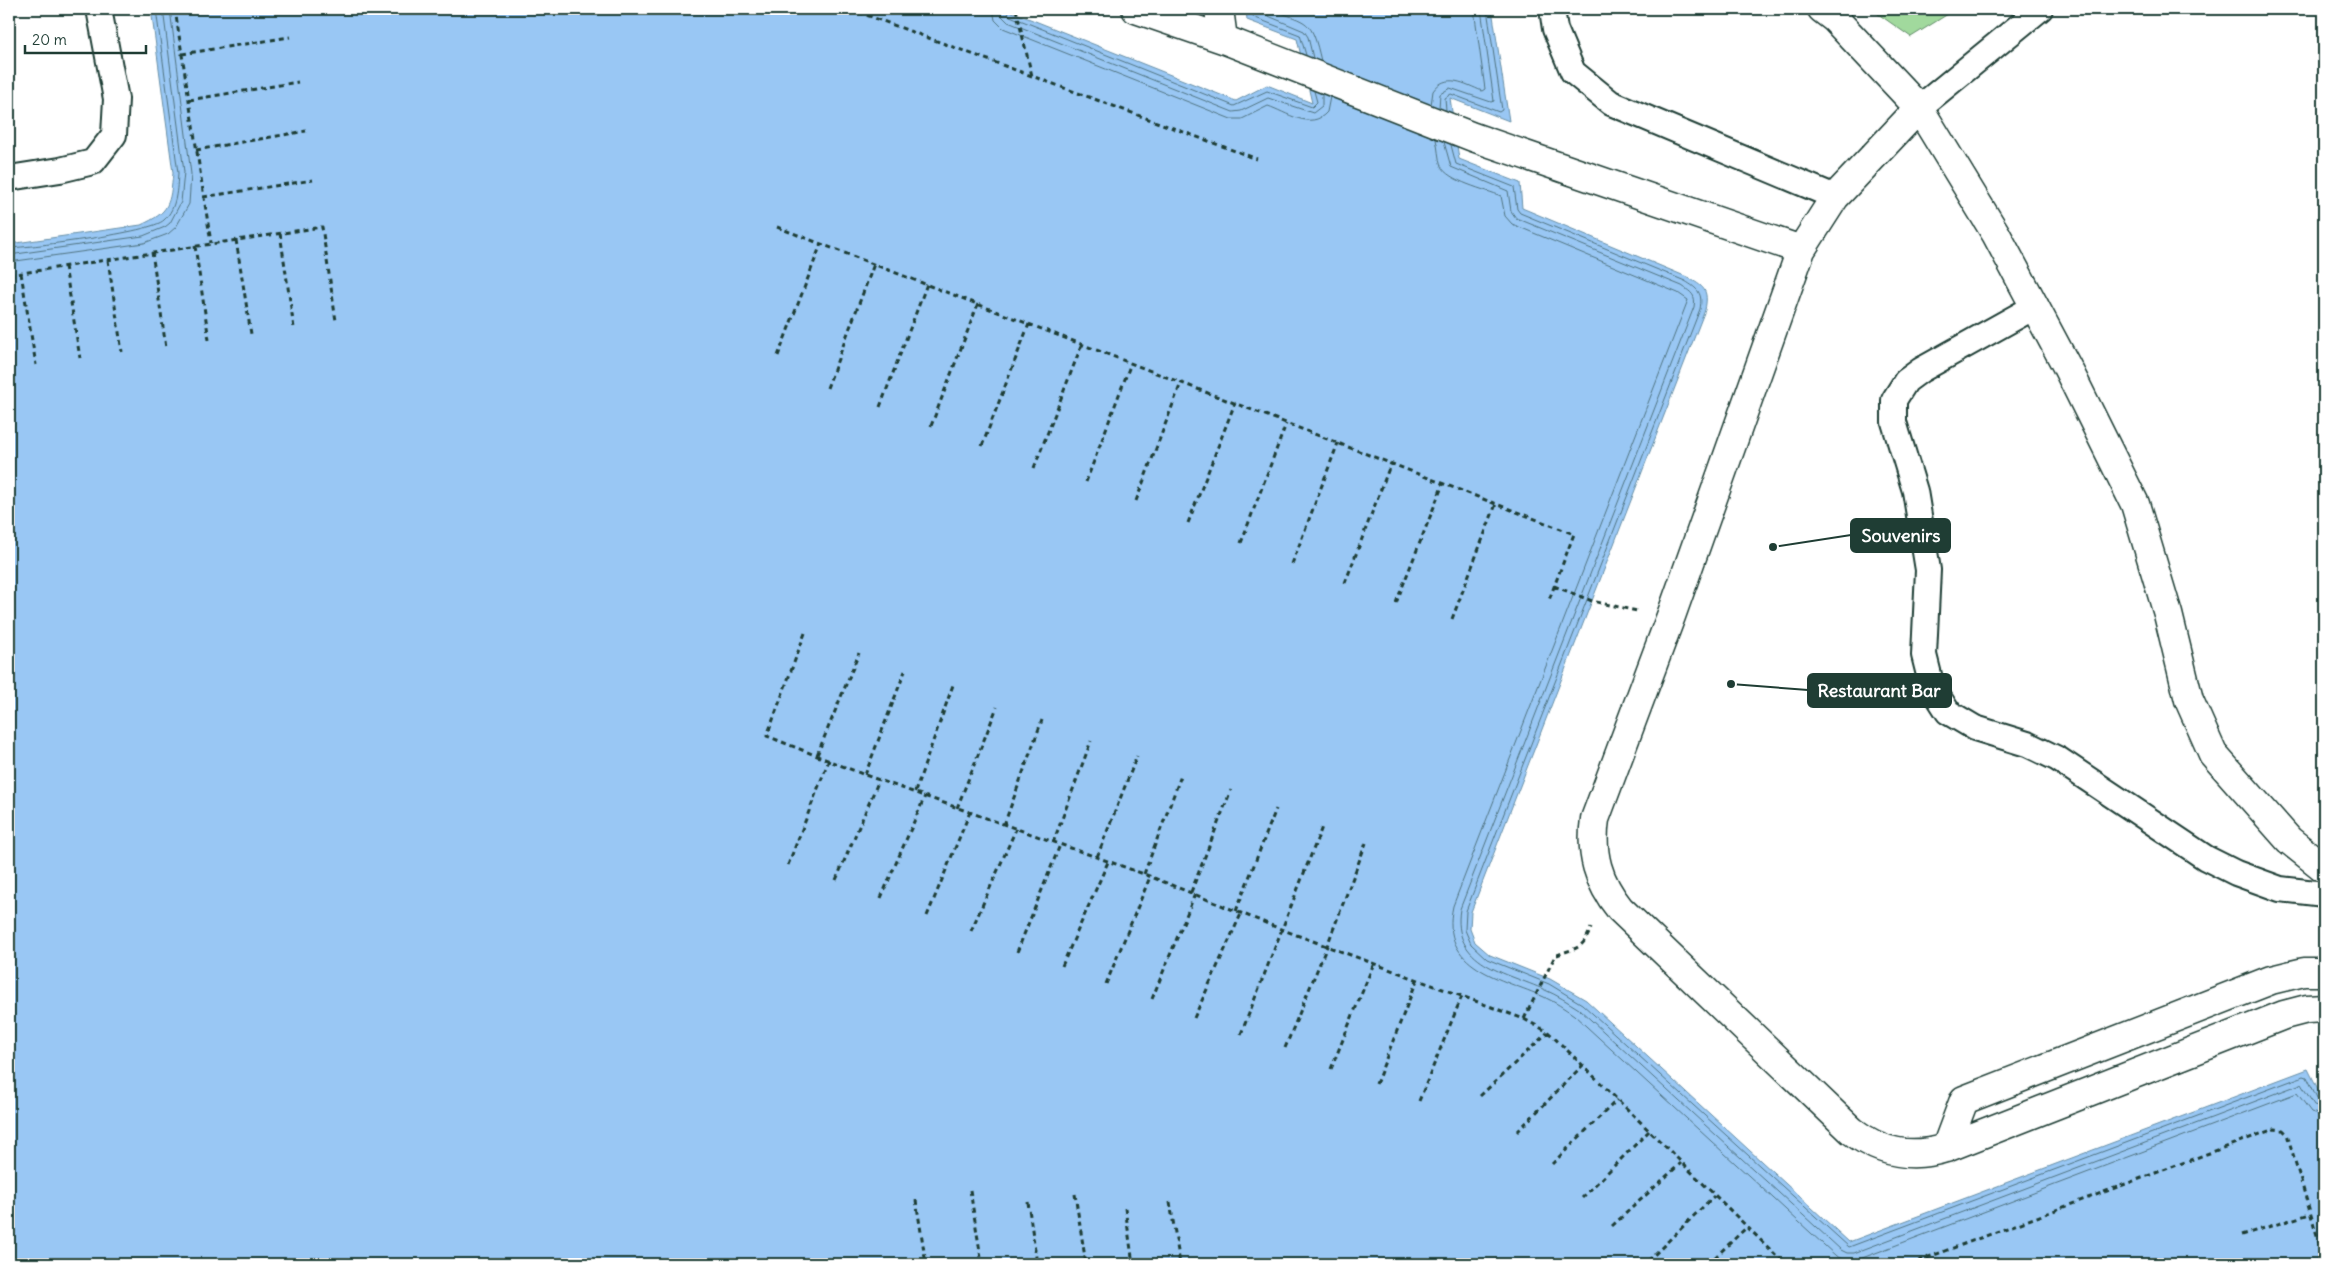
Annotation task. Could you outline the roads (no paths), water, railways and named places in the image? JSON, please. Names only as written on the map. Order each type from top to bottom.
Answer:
[{"type":"street","points":[[1136,9],[1223,39],[1454,129],[1801,250]]},
{"type":"street","points":[[1219,9],[1223,39]]},
{"type":"street","points":[[1822,9],[1835,19],[1919,108],[1996,234],[2036,306],[2135,504],[2168,614],[2188,700],[2213,754],[2289,840],[2324,868]]},
{"type":"street","points":[[1919,108],[1835,197],[1801,250],[1671,616],[1598,811],[1594,827],[1593,851],[1602,883],[1620,910],[1852,1131],[1878,1147],[1900,1153],[1923,1154],[1946,1148],[2291,1012],[2324,1008]]},
{"type":"street","points":[[1946,1148],[1964,1100],[2271,980],[2304,972],[2324,972]]},
{"type":"lane","points":[[9,178],[60,170],[93,162],[114,136],[116,99],[99,9]]},
{"type":"lane","points":[[1552,9],[1556,29],[1573,72],[1611,103],[1835,197]]},
{"type":"lane","points":[[1919,108],[2040,9]]},
{"type":"lane","points":[[2036,306],[1921,370],[1906,381],[1894,400],[1894,422],[1915,490],[1928,570],[1924,655],[1932,687],[1948,712],[1975,728],[2028,744],[2058,759],[2206,858],[2236,873],[2280,889],[2324,894]]},
{"type":"water","points":[[151,9],[1005,9],[1236,101],[1267,85],[1312,103],[1297,39],[1247,20],[1246,9],[1492,9],[1509,121],[1450,98],[1459,159],[1520,183],[1522,208],[1687,277],[1704,289],[1706,297],[1705,310],[1471,912],[1470,929],[1475,942],[1490,955],[1550,979],[1586,1000],[1849,1242],[2308,1069],[2324,1101],[2324,1264],[9,1264],[9,244],[141,225],[158,216],[167,206],[173,173]]},
{"type":"place","name":"Souvenirs","points":[[1773,547]]},
{"type":"place","name":"Restaurant Bar","points":[[1731,684]]}]
